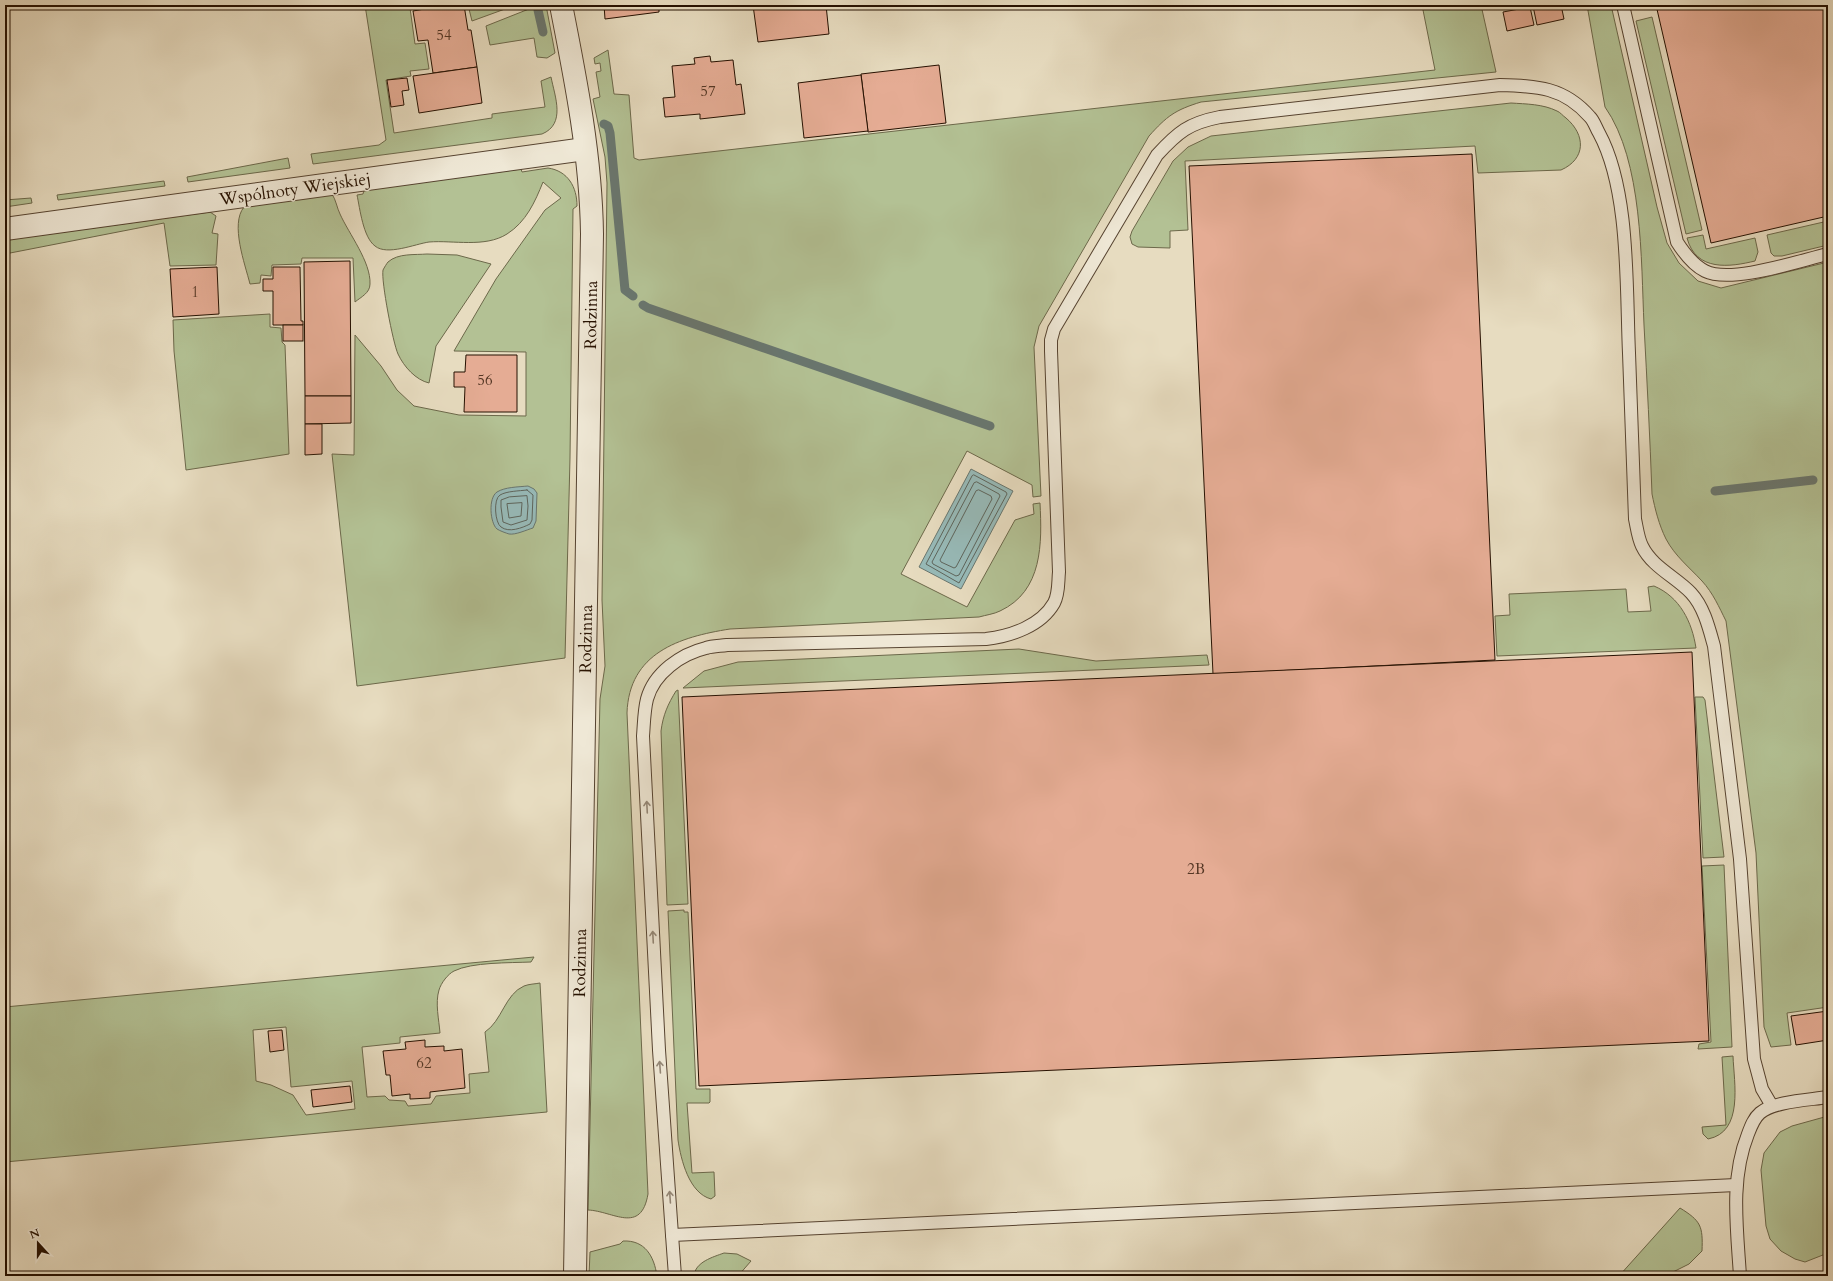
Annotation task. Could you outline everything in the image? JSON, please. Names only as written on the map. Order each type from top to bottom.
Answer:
[{"type":"street","name":"Rodzinna","points":[[561,5],[578,89],[591,191],[592,234],[574,1276]]},
{"type":"street","name":"Wspólnoty Wiejskiej","points":[[5,229],[585,149]]},
{"type":"lane","points":[[1623,5],[1677,242],[1683,252],[1704,271],[1721,276],[1748,273],[1828,254]]},
{"type":"lane","points":[[675,1276],[659,1050],[643,736],[647,698],[655,681],[668,667],[685,656],[706,648],[727,645],[986,639],[1003,637],[1025,628],[1044,615],[1054,603],[1058,591],[1059,572],[1051,351],[1051,340],[1054,329],[1156,155],[1174,136],[1189,127],[1202,121],[1220,117],[1500,85],[1544,88],[1578,104],[1592,118],[1603,140],[1611,162],[1620,201],[1624,251],[1635,512],[1638,534],[1642,547],[1651,559],[1692,593],[1708,623],[1714,646],[1740,858],[1754,1059],[1762,1089],[1772,1106]]},
{"type":"lane","points":[[1740,1276],[1736,1185],[1745,1141],[1753,1122],[1760,1113],[1772,1106],[1828,1097]]},
{"type":"lane","points":[[672,1235],[1736,1185]]},
{"type":"green space","points":[[365,5],[430,5],[410,8],[415,44],[425,43],[429,69],[410,71],[411,76],[386,80],[394,133],[492,118],[492,114],[545,107],[541,81],[551,77],[557,109],[554,124],[549,130],[542,134],[313,164],[311,154],[379,145],[386,140]]},
{"type":"green space","points":[[468,5],[516,5],[472,21]]},
{"type":"green space","points":[[539,5],[546,5],[555,53],[547,58],[537,57],[534,38],[490,45],[486,26]]},
{"type":"green space","points":[[1422,5],[1481,5],[1496,72],[1201,102],[1172,114],[1149,136],[1039,326],[1034,347],[1041,496],[1033,497],[1032,485],[967,451],[901,574],[967,607],[1015,520],[1034,514],[1033,504],[1040,503],[1041,534],[1037,564],[1032,579],[1025,591],[1014,602],[998,612],[979,617],[730,629],[711,632],[676,643],[660,652],[647,662],[637,676],[630,692],[627,713],[648,1194],[644,1206],[639,1214],[633,1217],[625,1218],[588,1210],[600,699],[605,666],[602,600],[607,183],[605,157],[593,99],[600,97],[596,72],[601,71],[600,63],[595,64],[594,58],[608,50],[614,94],[629,95],[634,158],[639,160],[1435,70]]},
{"type":"green space","points":[[1587,5],[1611,5],[1657,207],[1667,243],[1679,263],[1698,281],[1721,288],[1828,262],[1828,1007],[1787,1013],[1791,1045],[1771,1047],[1764,1027],[1756,853],[1726,621],[1716,600],[1709,590],[1678,556],[1666,539],[1661,528],[1652,494],[1638,212],[1627,155],[1617,129],[1605,107]]},
{"type":"green space","points":[[1652,17],[1702,230],[1686,234],[1636,21]]},
{"type":"green space","points":[[1511,103],[1546,107],[1558,112],[1566,118],[1573,125],[1580,139],[1579,153],[1575,160],[1561,170],[1478,173],[1475,146],[1185,161],[1188,230],[1170,231],[1170,248],[1138,247],[1132,244],[1130,237],[1132,231],[1173,161],[1188,147],[1211,136]]},
{"type":"green space","points":[[288,158],[290,168],[188,182],[187,177]]},
{"type":"green space","points":[[548,168],[566,176],[573,186],[577,199],[577,206],[573,209],[570,458],[565,658],[357,686],[332,454],[354,455],[355,335],[381,366],[397,390],[414,406],[459,415],[526,416],[526,352],[454,351],[496,279],[545,210],[561,198],[543,182],[537,197],[520,224],[507,234],[489,241],[429,242],[394,250],[387,250],[380,249],[371,242],[365,230],[357,195],[363,194],[364,190],[521,169],[522,172]]},
{"type":"green space","points":[[164,181],[165,186],[58,200],[57,195]]},
{"type":"green space","points":[[332,194],[340,214],[359,248],[367,267],[370,287],[367,292],[355,302],[353,258],[302,258],[301,264],[272,265],[271,276],[261,275],[260,283],[250,284],[238,234],[240,214],[244,207]]},
{"type":"green space","points":[[31,198],[32,203],[5,207],[5,200]]},
{"type":"green space","points":[[210,212],[216,216],[212,233],[218,234],[216,265],[170,266],[164,223],[5,254],[5,240]]},
{"type":"green space","points":[[1828,221],[1828,245],[1782,256],[1774,256],[1771,253],[1767,235]]},
{"type":"green space","points":[[1703,235],[1706,249],[1755,238],[1758,252],[1755,261],[1735,265],[1706,262],[1698,257],[1691,249],[1687,238]]},
{"type":"green space","points":[[407,255],[457,255],[491,264],[436,346],[429,383],[415,376],[404,364],[398,354],[388,312],[383,276],[383,269],[392,259]]},
{"type":"green space","points":[[270,314],[270,327],[281,328],[282,342],[285,345],[289,454],[186,470],[174,351],[173,320]]},
{"type":"green space","points":[[1654,586],[1671,597],[1683,611],[1688,620],[1696,648],[1497,656],[1495,616],[1510,615],[1509,594],[1626,589],[1628,612],[1651,611],[1648,587]]},
{"type":"green space","points":[[1019,649],[1096,661],[1207,655],[1209,665],[683,688],[704,671],[738,662]]},
{"type":"green space","points":[[678,690],[688,904],[667,905],[661,731],[666,710],[676,691]]},
{"type":"green space","points":[[1695,697],[1703,697],[1705,700],[1724,857],[1703,858]]},
{"type":"green space","points":[[1724,865],[1732,1047],[1698,1049],[1699,1044],[1711,1042],[1702,866]]},
{"type":"green space","points":[[684,910],[684,912],[688,912],[696,1089],[710,1089],[709,1103],[687,1103],[692,1173],[714,1172],[715,1196],[711,1199],[703,1196],[697,1190],[687,1175],[681,1157],[678,1140],[668,911]]},
{"type":"green space","points":[[534,957],[531,962],[480,964],[454,971],[449,974],[443,982],[438,995],[437,1006],[440,1033],[400,1037],[400,1043],[362,1047],[367,1097],[385,1096],[389,1100],[405,1101],[408,1106],[431,1104],[436,1096],[470,1093],[469,1074],[489,1072],[485,1032],[496,1021],[512,995],[526,985],[540,983],[547,1112],[5,1162],[5,1007]],"holes":[[[286,1027],[291,1087],[352,1081],[355,1109],[306,1115],[293,1095],[271,1085],[256,1081],[253,1030]]]},
{"type":"green space","points":[[1733,1056],[1735,1092],[1732,1117],[1727,1127],[1719,1135],[1708,1139],[1703,1134],[1702,1127],[1726,1125],[1722,1057]]},
{"type":"green space","points":[[1828,1116],[1828,1253],[1805,1262],[1795,1259],[1781,1251],[1770,1239],[1766,1226],[1761,1170],[1764,1153],[1780,1132],[1792,1126]]},
{"type":"green space","points":[[1680,1208],[1692,1217],[1699,1225],[1702,1236],[1702,1251],[1689,1264],[1667,1275],[1619,1276]]},
{"type":"green space","points":[[623,1241],[631,1241],[643,1246],[654,1262],[657,1276],[589,1276],[590,1252],[620,1244]]},
{"type":"green space","points":[[724,1253],[737,1254],[751,1261],[738,1276],[694,1276],[695,1271],[701,1264],[710,1258]]},
{"type":"water","points":[[971,469],[1013,491],[961,589],[919,567]]},
{"type":"water","points":[[528,486],[534,489],[537,493],[536,521],[533,528],[512,534],[497,529],[493,522],[491,510],[494,495],[504,489]]},
{"type":"building","points":[[448,5],[464,5],[468,30],[471,30],[477,67],[433,73],[428,40],[418,41],[413,11]]},
{"type":"building","points":[[604,5],[659,5],[659,12],[605,19]]},
{"type":"building","points":[[753,5],[826,5],[829,34],[758,42]]},
{"type":"building","points":[[1561,5],[1564,19],[1537,25],[1533,6]]},
{"type":"building","points":[[1656,5],[1828,5],[1828,216],[1711,243]]},
{"type":"building","points":[[1530,7],[1534,25],[1507,31],[1503,12]]},
{"type":"building","points":[[710,56],[711,62],[733,60],[736,85],[741,84],[745,114],[700,119],[700,114],[665,117],[663,98],[675,97],[672,66],[695,64],[694,58]]},
{"type":"building","points":[[939,65],[946,123],[868,132],[861,74]]},
{"type":"building","points":[[477,67],[482,103],[419,113],[413,76]]},
{"type":"building","points":[[861,75],[868,131],[804,138],[798,83]]},
{"type":"building","points":[[407,78],[409,90],[402,91],[404,105],[391,107],[387,80]]},
{"type":"building","points":[[1472,154],[1495,660],[1213,674],[1189,166]]},
{"type":"building","points":[[350,261],[351,396],[305,396],[304,262]]},
{"type":"building","points":[[217,267],[219,314],[173,317],[170,269]]},
{"type":"building","points":[[273,267],[300,267],[301,321],[303,321],[303,325],[273,325],[273,291],[263,291],[263,279],[273,279]]},
{"type":"building","points":[[283,325],[303,325],[303,341],[283,341]]},
{"type":"building","points":[[466,355],[517,355],[517,412],[464,412],[465,387],[454,387],[454,372],[465,372]]},
{"type":"building","points":[[305,396],[351,396],[351,423],[305,424]]},
{"type":"building","points":[[305,424],[322,424],[322,454],[305,455]]},
{"type":"building","points":[[1692,652],[1709,1041],[699,1086],[682,697]]},
{"type":"building","points":[[1828,1011],[1828,1040],[1796,1045],[1791,1016]]},
{"type":"building","points":[[282,1030],[284,1050],[270,1052],[268,1031]]},
{"type":"building","points":[[425,1040],[425,1047],[444,1046],[444,1051],[462,1049],[465,1088],[430,1092],[430,1098],[410,1099],[410,1094],[392,1096],[390,1075],[386,1075],[383,1051],[406,1049],[405,1042]]},
{"type":"building","points":[[350,1086],[352,1102],[313,1107],[311,1090]]},
{"type":"waterway","points":[[538,10],[543,32]]},
{"type":"waterway","points":[[604,124],[608,126],[610,133],[625,290],[633,296]]},
{"type":"waterway","points":[[643,305],[990,426]]},
{"type":"waterway","points":[[1715,491],[1813,480]]}]
